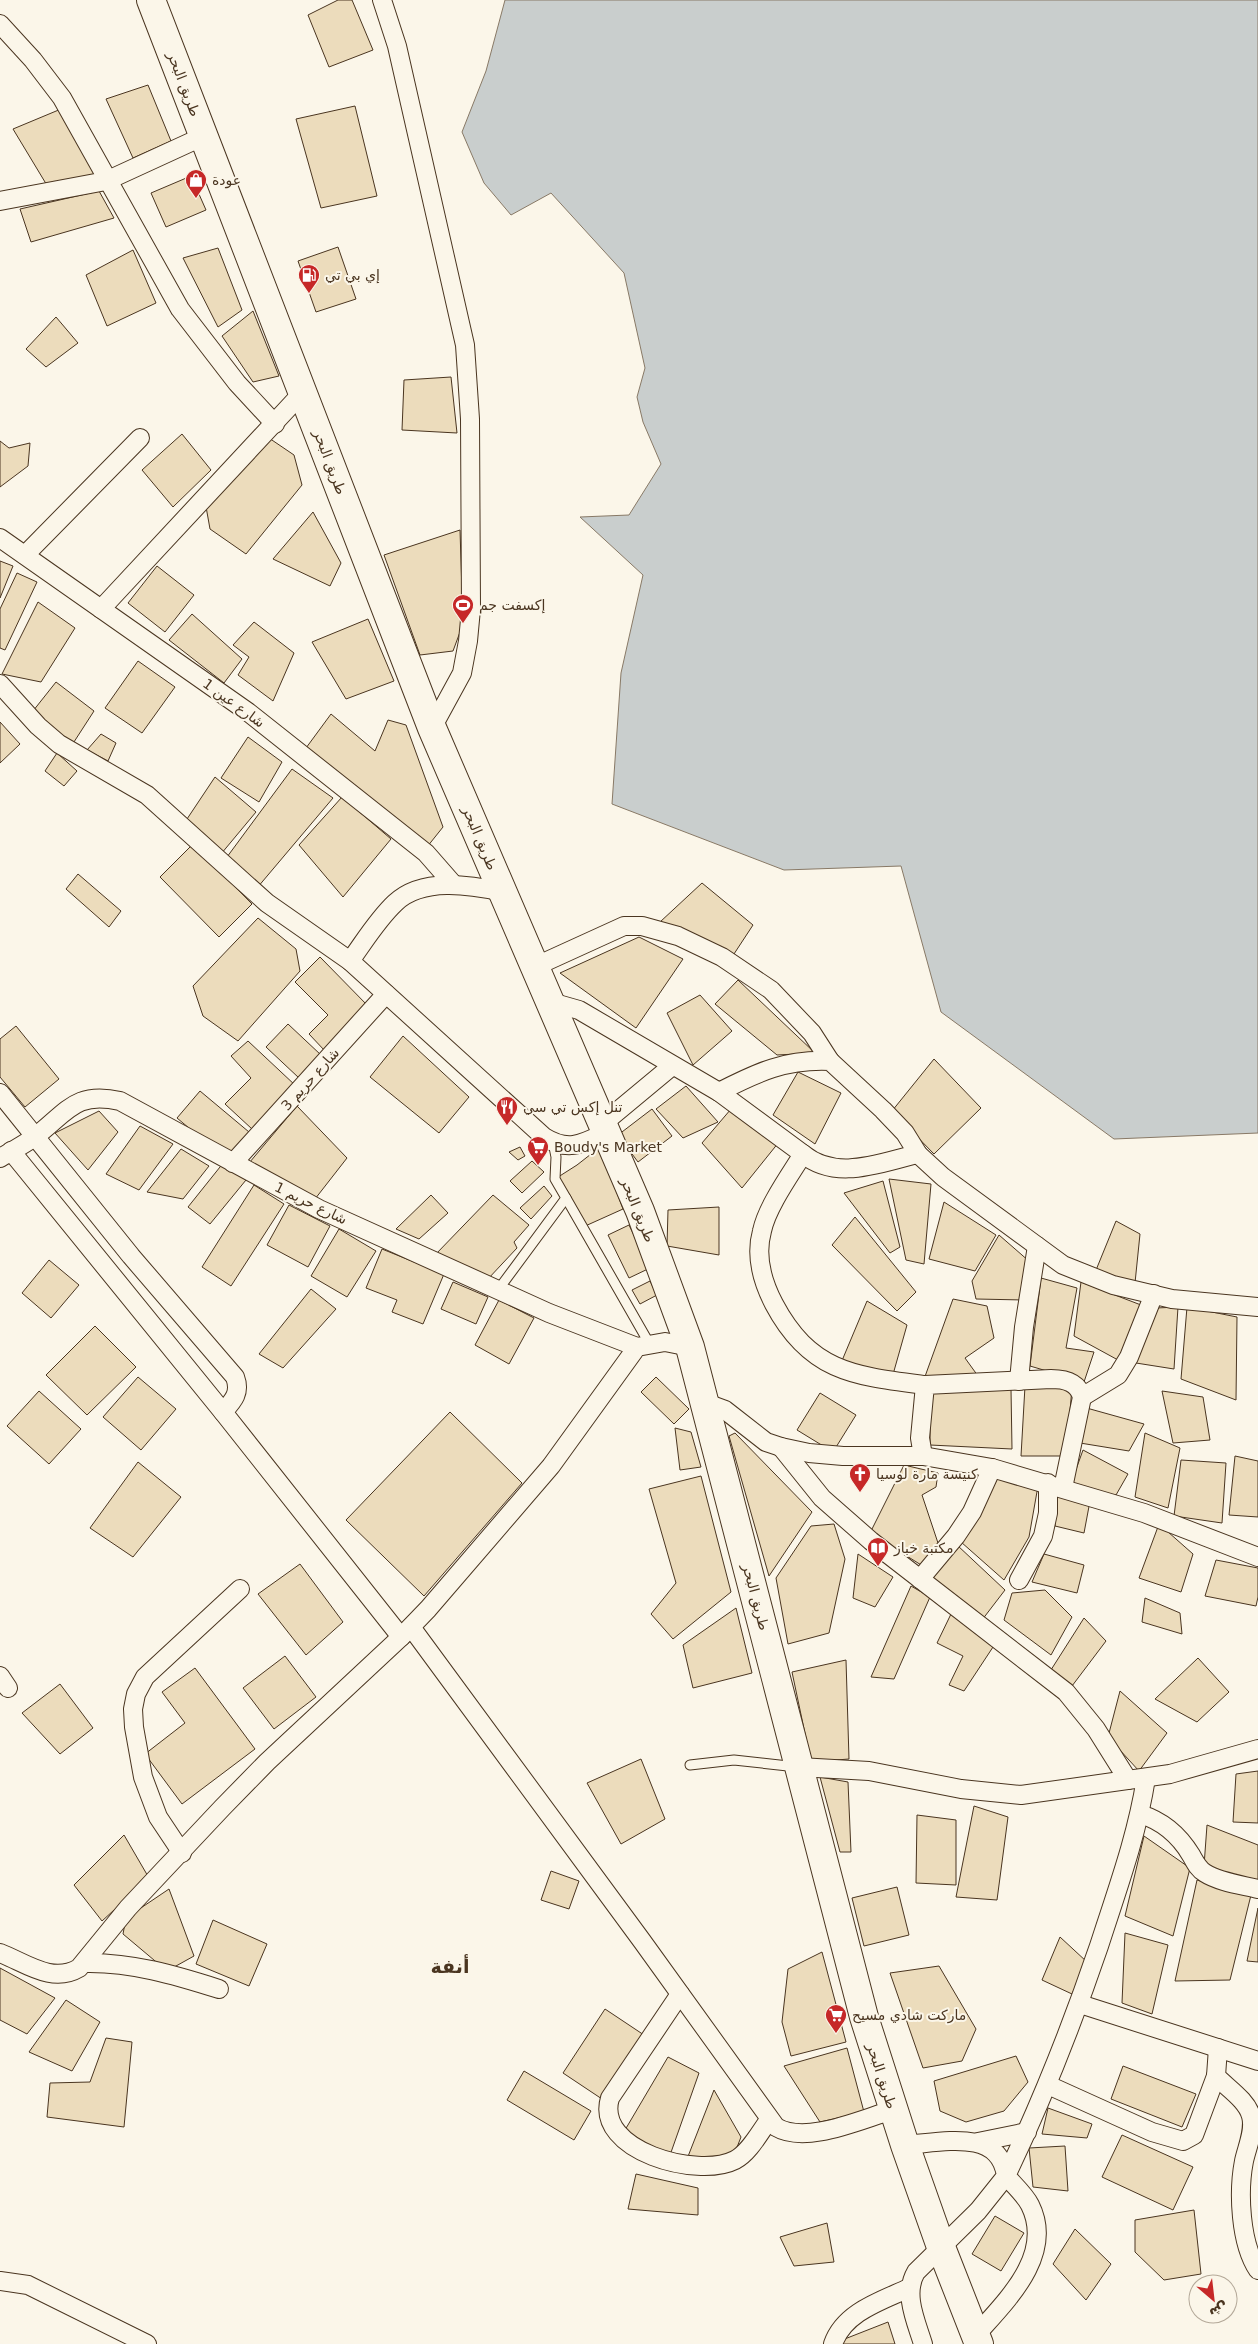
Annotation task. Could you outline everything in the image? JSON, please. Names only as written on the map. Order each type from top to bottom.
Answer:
[{"type":"main road","name":"طريق البحر","points":[[151,0],[432,728],[534,967],[551,1002],[603,1129],[640,1211],[690,1347],[864,2017],[905,2145],[941,2247],[978,2340]]},
{"type":"street","points":[[382,0],[397,46],[466,345],[470,419],[471,609],[462,673],[432,728]]},
{"type":"street","points":[[0,24],[33,60],[62,98],[106,181],[180,309],[237,383],[275,424]]},
{"type":"street","points":[[0,201],[106,181],[204,136]]},
{"type":"street","points":[[101,609],[303,392]]},
{"type":"street","points":[[25,555],[140,438]]},
{"type":"street","name":"شارع عين 1","points":[[0,538],[248,712],[426,853],[454,885]]},
{"type":"street","points":[[0,684],[38,726],[60,744],[147,795],[267,903],[350,962],[544,1137],[553,1142],[568,1146],[580,1145],[603,1129],[672,1066]]},
{"type":"street","points":[[350,962],[396,902],[414,892],[454,885],[503,892]]},
{"type":"street","points":[[534,967],[624,926],[642,926],[678,936],[722,957],[771,990],[812,1033],[830,1061],[905,1133],[918,1154],[955,1188],[995,1214],[1074,1271],[1113,1285],[1172,1299],[1258,1307]]},
{"type":"street","name":"شارع حريم 3","points":[[233,1163],[386,994]]},
{"type":"street","points":[[551,1002],[579,1010],[719,1092],[819,1166],[846,1170],[918,1154]]},
{"type":"street","points":[[719,1092],[778,1065],[794,1062],[830,1061]]},
{"type":"street","points":[[0,1093],[130,1256],[235,1377],[238,1391],[234,1400],[223,1412]]},
{"type":"street","name":"شارع حريم 1","points":[[6,1155],[34,1137],[77,1103],[96,1097],[120,1100],[319,1209],[498,1290],[643,1345]]},
{"type":"street","points":[[803,1154],[785,1182],[762,1228],[759,1249],[760,1266],[768,1293],[791,1332],[802,1346],[821,1360],[837,1368],[863,1376],[925,1385],[1067,1381],[1078,1388],[1082,1397],[1043,1536],[1019,1580]]},
{"type":"street","points":[[6,1155],[406,1632],[680,1994],[769,2120],[786,2133],[807,2134],[893,2110]]},
{"type":"street","points":[[1019,1381],[1024,1327],[1037,1246]]},
{"type":"street","points":[[1082,1397],[1118,1375],[1129,1357],[1154,1294]]},
{"type":"street","points":[[0,1953],[47,1974],[71,1973],[85,1962],[100,1940],[128,1908],[267,1762],[406,1632],[550,1466],[643,1345],[665,1342],[690,1347]]},
{"type":"street","points":[[923,1456],[920,1438],[925,1385]]},
{"type":"street","points":[[706,1403],[725,1410],[766,1442],[781,1447],[809,1453],[843,1456],[923,1456],[992,1468],[1144,1513],[1258,1556]]},
{"type":"street","points":[[781,1447],[822,1498],[920,1579],[1066,1692],[1096,1729],[1128,1780]]},
{"type":"street","points":[[920,1579],[956,1536],[972,1512],[992,1468]]},
{"type":"street","points":[[182,1853],[158,1817],[143,1777],[133,1719],[136,1694],[145,1677],[240,1589]]},
{"type":"street","points":[[799,1767],[869,1771],[961,1789],[1020,1795],[1146,1778],[1201,1767],[1258,1749]]},
{"type":"street","points":[[923,2344],[909,2288],[916,2272],[978,2211],[1006,2176],[1027,2132],[1080,2004],[1125,1870],[1140,1814],[1146,1778]]},
{"type":"street","points":[[1140,1814],[1156,1818],[1169,1829],[1181,1841],[1197,1866],[1206,1874],[1258,1889]]},
{"type":"street","points":[[85,1962],[109,1962],[126,1965],[177,1976],[219,1988]]},
{"type":"street","points":[[680,1994],[610,2098],[608,2112],[615,2129],[627,2140],[652,2155],[682,2165],[706,2167],[725,2164],[741,2156],[769,2120]]},
{"type":"street","points":[[1080,2004],[1258,2061]]},
{"type":"street","points":[[1048,2085],[1152,2132],[1183,2141],[1194,2136],[1216,2076],[1218,2048]]},
{"type":"street","points":[[1216,2076],[1242,2101],[1251,2115],[1251,2132],[1242,2172],[1243,2210],[1246,2243],[1258,2270]]},
{"type":"street","points":[[905,2145],[978,2142],[1027,2132]]},
{"type":"street","points":[[978,2142],[993,2149],[1004,2162],[1006,2176],[1030,2205],[1034,2218],[1036,2245],[1032,2261],[1010,2296],[978,2340]]},
{"type":"street","points":[[0,2281],[28,2285],[129,2337],[147,2344]]},
{"type":"street","points":[[833,2344],[846,2323],[856,2314],[909,2288]]},
{"type":"lane","points":[[553,1142],[556,1157],[555,1179],[643,1345]]},
{"type":"lane","points":[[498,1290],[566,1198]]},
{"type":"lane","points":[[690,1765],[734,1760],[799,1767]]},
{"type":"shaded area","points":[[505,0],[1258,0],[1258,1133],[1114,1139],[941,1012],[901,866],[784,870],[612,804],[621,673],[643,575],[580,517],[629,515],[661,464],[643,422],[637,397],[645,368],[624,273],[551,193],[511,215],[484,183],[462,132],[486,71]]},
{"type":"building","points":[[338,0],[352,0],[373,50],[329,67],[308,15]]},
{"type":"building","points":[[148,85],[171,141],[133,158],[106,99]]},
{"type":"building","points":[[355,106],[377,196],[321,208],[296,119]]},
{"type":"building","points":[[61,109],[99,176],[48,187],[13,129]]},
{"type":"building","points":[[191,176],[206,210],[166,227],[151,193]]},
{"type":"building","points":[[99,191],[114,218],[31,242],[20,209]]},
{"type":"building","points":[[338,247],[356,299],[316,312],[298,261]]},
{"type":"building","points":[[218,248],[242,310],[218,327],[183,258]]},
{"type":"building","points":[[133,250],[156,303],[107,326],[86,275]]},
{"type":"building","points":[[253,311],[279,376],[253,382],[222,336]]},
{"type":"building","points":[[56,317],[78,343],[46,367],[26,349]]},
{"type":"building","points":[[451,377],[457,433],[402,430],[404,380]]},
{"type":"building","points":[[182,434],[211,470],[173,507],[142,470]]},
{"type":"building","points":[[266,436],[294,455],[302,485],[246,554],[210,529],[205,501]]},
{"type":"building","points":[[0,441],[9,448],[30,443],[28,466],[0,487]]},
{"type":"building","points":[[313,512],[341,563],[330,586],[273,559]]},
{"type":"building","points":[[460,530],[463,624],[453,651],[420,655],[384,555]]},
{"type":"building","points":[[0,561],[13,566],[0,598]]},
{"type":"building","points":[[157,566],[194,595],[165,632],[128,603]]},
{"type":"building","points":[[17,573],[37,582],[5,650],[0,648],[0,609]]},
{"type":"building","points":[[38,602],[75,628],[41,682],[2,674]]},
{"type":"building","points":[[192,614],[242,659],[224,683],[169,640]]},
{"type":"building","points":[[368,619],[394,681],[346,699],[312,642]]},
{"type":"building","points":[[254,622],[294,653],[273,701],[238,675],[249,657],[233,645]]},
{"type":"building","points":[[138,661],[175,687],[142,733],[105,708]]},
{"type":"building","points":[[56,682],[94,711],[72,745],[33,711]]},
{"type":"building","points":[[331,714],[375,751],[388,720],[406,725],[443,827],[427,847],[306,748]]},
{"type":"building","points":[[0,722],[20,744],[0,763]]},
{"type":"building","points":[[101,734],[116,743],[108,761],[87,750]]},
{"type":"building","points":[[248,737],[282,762],[259,802],[221,778]]},
{"type":"building","points":[[57,753],[77,771],[64,786],[45,771]]},
{"type":"building","points":[[292,769],[333,798],[257,888],[227,857]]},
{"type":"building","points":[[215,777],[256,812],[221,854],[185,822]]},
{"type":"building","points":[[342,797],[391,839],[343,897],[299,845]]},
{"type":"building","points":[[193,844],[252,904],[219,937],[160,877]]},
{"type":"building","points":[[78,874],[121,911],[109,927],[66,889]]},
{"type":"building","points":[[702,883],[753,925],[732,957],[660,922]]},
{"type":"building","points":[[258,918],[296,949],[300,971],[238,1041],[203,1016],[193,986]]},
{"type":"building","points":[[639,937],[683,959],[636,1028],[560,973]]},
{"type":"building","points":[[320,957],[369,1007],[325,1051],[309,1034],[328,1015],[295,982]]},
{"type":"building","points":[[738,980],[815,1053],[777,1055],[715,1004]]},
{"type":"building","points":[[700,995],[732,1031],[693,1065],[667,1013]]},
{"type":"building","points":[[288,1024],[321,1055],[299,1078],[266,1047]]},
{"type":"building","points":[[16,1026],[59,1079],[25,1107],[0,1077],[0,1039]]},
{"type":"building","points":[[403,1036],[469,1097],[439,1133],[370,1077]]},
{"type":"building","points":[[248,1041],[296,1086],[252,1129],[225,1104],[251,1078],[231,1056]]},
{"type":"building","points":[[934,1059],[981,1108],[934,1154],[892,1111]]},
{"type":"building","points":[[798,1072],[841,1093],[815,1144],[773,1115]]},
{"type":"building","points":[[686,1086],[718,1122],[683,1138],[656,1109]]},
{"type":"building","points":[[200,1091],[249,1132],[226,1159],[177,1118]]},
{"type":"building","points":[[297,1106],[347,1158],[315,1199],[244,1169]]},
{"type":"building","points":[[652,1109],[672,1136],[638,1162],[618,1135]]},
{"type":"building","points":[[731,1109],[779,1142],[742,1188],[702,1143]]},
{"type":"building","points":[[99,1111],[118,1132],[88,1170],[55,1133]]},
{"type":"building","points":[[140,1126],[173,1144],[139,1190],[106,1174]]},
{"type":"building","points":[[520,1147],[525,1156],[518,1160],[509,1152]]},
{"type":"building","points":[[600,1147],[623,1209],[583,1227],[555,1179]]},
{"type":"building","points":[[181,1149],[209,1166],[183,1199],[147,1192]]},
{"type":"building","points":[[532,1161],[544,1172],[522,1193],[510,1181]]},
{"type":"building","points":[[224,1162],[246,1180],[210,1224],[188,1207]]},
{"type":"building","points":[[889,1179],[931,1184],[924,1264],[906,1260]]},
{"type":"building","points":[[883,1181],[900,1247],[890,1253],[844,1193]]},
{"type":"building","points":[[254,1185],[284,1204],[231,1286],[202,1267]]},
{"type":"building","points":[[544,1186],[552,1196],[531,1219],[520,1208]]},
{"type":"building","points":[[431,1195],[448,1213],[419,1239],[396,1229]]},
{"type":"building","points":[[493,1195],[529,1225],[514,1242],[517,1248],[487,1280],[435,1255]]},
{"type":"building","points":[[944,1202],[996,1235],[975,1271],[929,1259]]},
{"type":"building","points":[[289,1205],[330,1226],[308,1267],[267,1245]]},
{"type":"building","points":[[719,1207],[719,1255],[667,1246],[668,1210]]},
{"type":"building","points":[[855,1217],[916,1292],[897,1311],[832,1245]]},
{"type":"building","points":[[1116,1221],[1140,1234],[1135,1283],[1094,1275]]},
{"type":"building","points":[[629,1225],[650,1268],[629,1278],[608,1235]]},
{"type":"building","points":[[339,1229],[376,1251],[347,1297],[311,1276]]},
{"type":"building","points":[[999,1235],[1030,1262],[1024,1300],[976,1299],[972,1281]]},
{"type":"building","points":[[382,1249],[444,1274],[423,1324],[392,1312],[397,1300],[366,1288]]},
{"type":"building","points":[[49,1260],[79,1285],[51,1318],[22,1293]]},
{"type":"building","points":[[1041,1278],[1077,1288],[1066,1348],[1094,1352],[1084,1382],[1030,1366]]},
{"type":"building","points":[[650,1281],[657,1295],[640,1304],[632,1290]]},
{"type":"building","points":[[453,1282],[488,1297],[476,1324],[441,1309]]},
{"type":"building","points":[[1081,1282],[1141,1305],[1118,1360],[1074,1336]]},
{"type":"building","points":[[311,1289],[336,1309],[283,1368],[259,1354]]},
{"type":"building","points":[[953,1299],[987,1306],[994,1338],[965,1358],[978,1376],[923,1382]]},
{"type":"building","points":[[499,1300],[534,1318],[509,1364],[475,1345]]},
{"type":"building","points":[[867,1301],[907,1325],[892,1378],[841,1363]]},
{"type":"building","points":[[1178,1307],[1174,1369],[1136,1363],[1156,1308]]},
{"type":"building","points":[[1187,1307],[1237,1317],[1236,1400],[1181,1379]]},
{"type":"building","points":[[95,1326],[136,1367],[87,1415],[46,1375]]},
{"type":"building","points":[[138,1377],[176,1409],[141,1450],[103,1417]]},
{"type":"building","points":[[656,1377],[689,1409],[674,1424],[641,1392]]},
{"type":"building","points":[[1025,1386],[1072,1388],[1066,1456],[1021,1456]]},
{"type":"building","points":[[1011,1389],[1012,1449],[930,1445],[930,1392]]},
{"type":"building","points":[[39,1391],[81,1429],[49,1464],[7,1426]]},
{"type":"building","points":[[1162,1391],[1203,1397],[1210,1440],[1173,1443]]},
{"type":"building","points":[[820,1393],[856,1415],[833,1452],[797,1430]]},
{"type":"building","points":[[1083,1407],[1144,1424],[1129,1451],[1080,1443]]},
{"type":"building","points":[[450,1412],[522,1483],[424,1596],[346,1520]]},
{"type":"building","points":[[675,1428],[691,1432],[701,1467],[680,1470]]},
{"type":"building","points":[[735,1433],[812,1512],[769,1576],[729,1436]]},
{"type":"building","points":[[1145,1433],[1180,1448],[1168,1508],[1135,1497]]},
{"type":"building","points":[[1083,1450],[1128,1474],[1116,1495],[1069,1489]]},
{"type":"building","points":[[1235,1456],[1258,1461],[1258,1517],[1229,1515]]},
{"type":"building","points":[[1181,1460],[1226,1463],[1222,1523],[1174,1516]]},
{"type":"building","points":[[138,1462],[181,1497],[133,1557],[90,1528]]},
{"type":"building","points":[[904,1465],[938,1473],[936,1487],[922,1495],[941,1552],[926,1568],[870,1533]]},
{"type":"building","points":[[701,1476],[731,1592],[673,1639],[651,1614],[676,1583],[649,1489]]},
{"type":"building","points":[[999,1476],[1038,1486],[1029,1537],[1004,1580],[961,1542]]},
{"type":"building","points":[[1055,1492],[1090,1501],[1084,1533],[1055,1526]]},
{"type":"building","points":[[834,1524],[845,1559],[829,1633],[788,1644],[776,1578],[811,1526]]},
{"type":"building","points":[[1159,1524],[1193,1554],[1181,1592],[1139,1578]]},
{"type":"building","points":[[957,1545],[1005,1590],[982,1620],[925,1576]]},
{"type":"building","points":[[858,1554],[893,1577],[875,1607],[853,1598]]},
{"type":"building","points":[[1044,1554],[1084,1565],[1077,1593],[1032,1582]]},
{"type":"building","points":[[1216,1560],[1258,1568],[1258,1597],[1256,1606],[1205,1596]]},
{"type":"building","points":[[300,1564],[343,1622],[306,1655],[258,1594]]},
{"type":"building","points":[[911,1586],[930,1597],[894,1679],[871,1677]]},
{"type":"building","points":[[1045,1590],[1072,1617],[1051,1655],[1004,1620],[1012,1593]]},
{"type":"building","points":[[1145,1598],[1180,1613],[1182,1634],[1142,1622]]},
{"type":"building","points":[[736,1608],[752,1673],[693,1688],[683,1645]]},
{"type":"building","points":[[951,1614],[995,1644],[964,1691],[949,1685],[963,1656],[937,1643]]},
{"type":"building","points":[[1084,1618],[1106,1641],[1072,1686],[1049,1673]]},
{"type":"building","points":[[285,1656],[316,1697],[274,1729],[243,1688]]},
{"type":"building","points":[[1198,1658],[1229,1692],[1197,1722],[1155,1699]]},
{"type":"building","points":[[846,1660],[849,1759],[811,1762],[792,1672]]},
{"type":"building","points":[[195,1668],[255,1749],[182,1804],[145,1754],[185,1723],[162,1692]]},
{"type":"building","points":[[60,1684],[93,1728],[60,1754],[22,1713]]},
{"type":"building","points":[[1120,1691],[1167,1733],[1139,1771],[1108,1737]]},
{"type":"building","points":[[641,1759],[665,1819],[621,1844],[587,1783]]},
{"type":"building","points":[[1258,1771],[1258,1823],[1233,1822],[1236,1774]]},
{"type":"building","points":[[820,1777],[848,1782],[851,1852],[840,1852]]},
{"type":"building","points":[[974,1806],[1008,1817],[997,1900],[956,1897]]},
{"type":"building","points":[[917,1815],[956,1820],[956,1885],[916,1883]]},
{"type":"building","points":[[1207,1825],[1258,1845],[1258,1884],[1204,1866]]},
{"type":"building","points":[[124,1835],[149,1878],[102,1921],[74,1885]]},
{"type":"building","points":[[1144,1836],[1190,1868],[1173,1936],[1125,1916]]},
{"type":"building","points":[[551,1871],[579,1881],[569,1909],[541,1900]]},
{"type":"building","points":[[1197,1880],[1251,1895],[1230,1980],[1175,1981]]},
{"type":"building","points":[[897,1887],[909,1935],[864,1946],[852,1898]]},
{"type":"building","points":[[169,1889],[194,1956],[167,1971],[123,1934],[126,1918]]},
{"type":"building","points":[[1258,1908],[1258,1962],[1247,1961]]},
{"type":"building","points":[[213,1920],[267,1944],[249,1986],[196,1964]]},
{"type":"building","points":[[1125,1933],[1168,1945],[1152,2014],[1122,2003]]},
{"type":"building","points":[[1060,1937],[1087,1962],[1072,1994],[1042,1980]]},
{"type":"building","points":[[822,1952],[846,2042],[791,2056],[782,2022],[788,1969]]},
{"type":"building","points":[[939,1966],[976,2029],[962,2061],[923,2068],[890,1973]]},
{"type":"building","points":[[0,1968],[55,1998],[27,2034],[0,2020]]},
{"type":"building","points":[[66,2000],[100,2022],[72,2071],[29,2052]]},
{"type":"building","points":[[605,2009],[644,2035],[602,2099],[563,2073]]},
{"type":"building","points":[[106,2038],[132,2042],[124,2127],[47,2117],[50,2083],[90,2082]]},
{"type":"building","points":[[847,2048],[864,2112],[820,2122],[784,2066]]},
{"type":"building","points":[[1016,2056],[1028,2082],[1004,2111],[966,2122],[940,2111],[934,2081]]},
{"type":"building","points":[[668,2057],[699,2073],[669,2158],[625,2130]]},
{"type":"building","points":[[1123,2066],[1196,2094],[1182,2127],[1111,2099]]},
{"type":"building","points":[[524,2071],[591,2111],[574,2140],[507,2100]]},
{"type":"building","points":[[714,2090],[741,2137],[734,2155],[687,2159]]},
{"type":"building","points":[[1048,2108],[1092,2124],[1087,2138],[1042,2134]]},
{"type":"building","points":[[1122,2135],[1193,2167],[1173,2210],[1102,2177]]},
{"type":"building","points":[[1065,2146],[1068,2191],[1033,2187],[1029,2148]]},
{"type":"building","points":[[636,2174],[698,2188],[698,2215],[628,2209]]},
{"type":"building","points":[[1194,2210],[1201,2274],[1188,2274],[1188,2276],[1164,2280],[1135,2252],[1135,2220]]},
{"type":"building","points":[[995,2216],[1024,2233],[1001,2271],[972,2254]]},
{"type":"building","points":[[827,2223],[834,2262],[794,2266],[780,2237]]},
{"type":"building","points":[[1075,2229],[1111,2264],[1086,2300],[1053,2264]]},
{"type":"building","points":[[888,2322],[895,2344],[838,2344],[837,2342]]},
{"type":"place","name":"عودة","points":[[196,199]]},
{"type":"place","name":"إي بي تي","points":[[309,294]]},
{"type":"place","name":"إكسفت جم","points":[[463,624]]},
{"type":"place","name":"تنل إكس تي سي","points":[[507,1126]]},
{"type":"place","name":"Boudy's Market","points":[[538,1166]]},
{"type":"place","name":"كنيسة مارة لوسيا","points":[[860,1493]]},
{"type":"place","name":"مكتبة خباز","points":[[878,1567]]},
{"type":"place","name":"ماركت شادي مسيح","points":[[836,2034]]},
{"type":"district","name":"أنفة","points":[[450,1966]]}]
